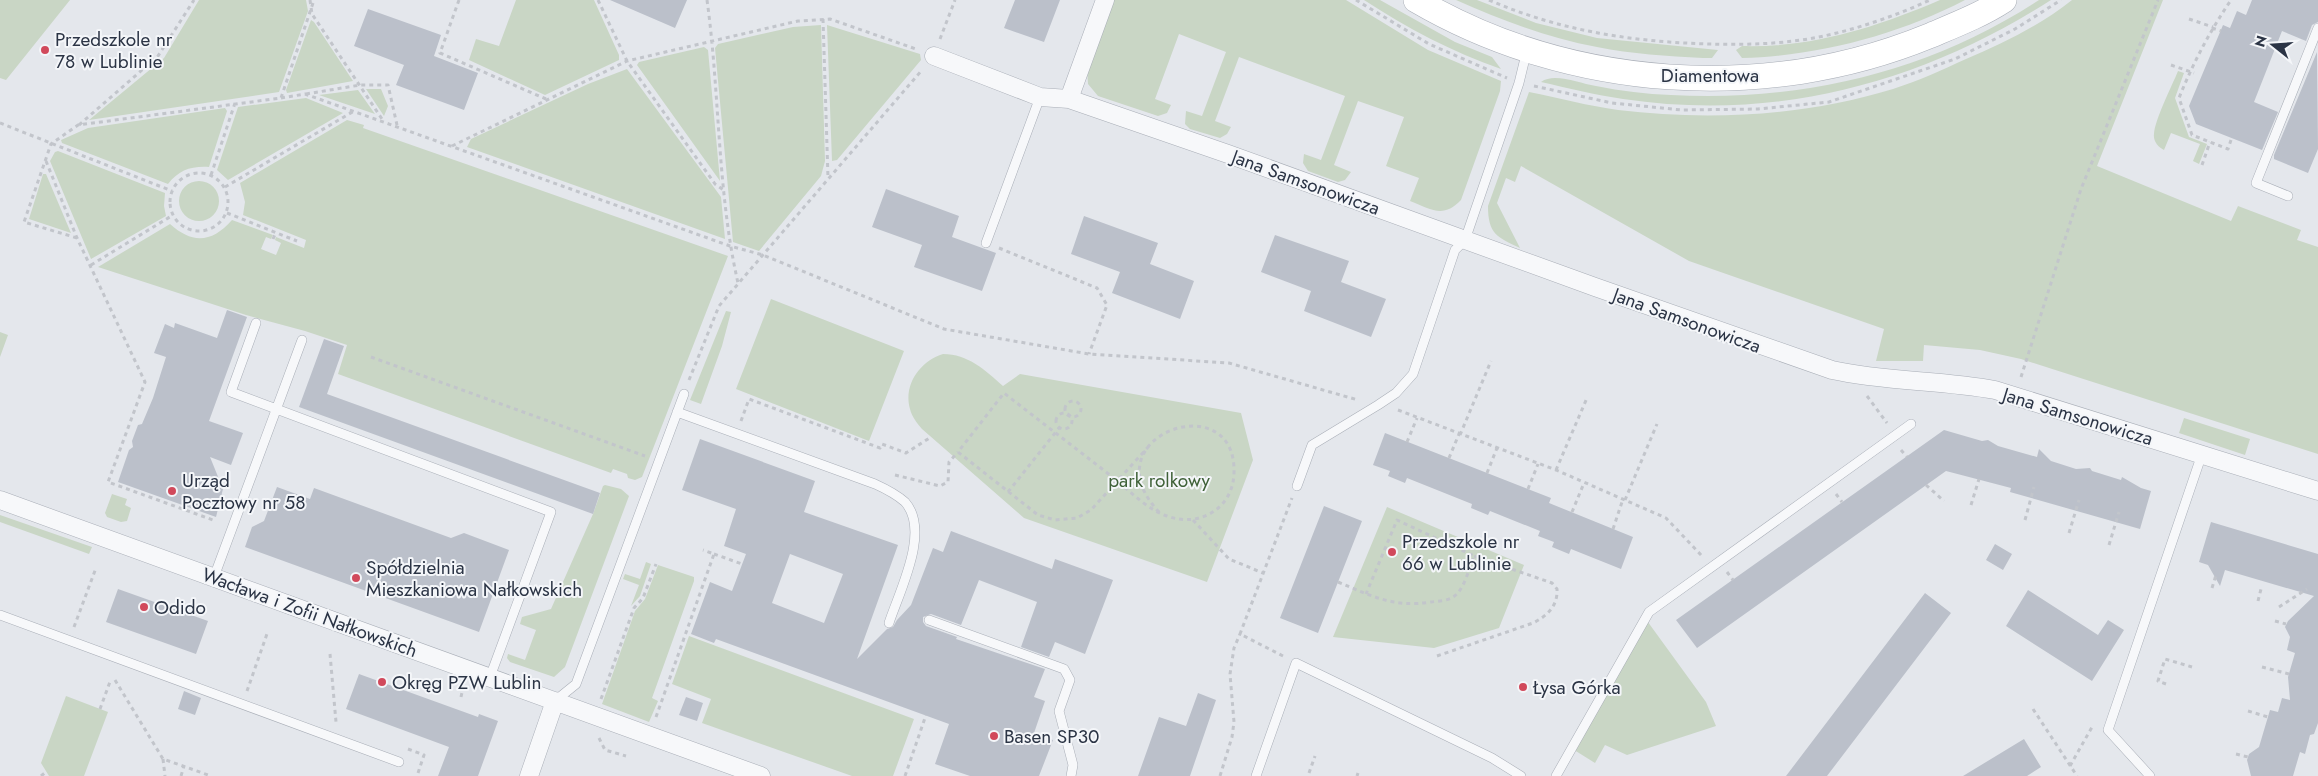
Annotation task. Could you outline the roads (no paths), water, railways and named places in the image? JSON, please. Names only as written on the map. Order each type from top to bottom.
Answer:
[{"type":"street","points":[[1069,99],[1105,0]]},
{"type":"street","name":"Diamentowa","points":[[1416,0],[1481,33],[1527,50],[1595,68],[1639,74],[1723,77],[1764,76],[1834,66],[1899,48],[1966,21],[2004,0]]},
{"type":"street","name":"Jana Samsonowicza","points":[[934,56],[1040,97],[1069,99],[1832,370],[1890,379],[1964,384],[2015,396],[2318,491]]},
{"type":"street","name":"Wacława i Zofii Nałkowskich","points":[[0,500],[761,776]]},
{"type":"street","points":[[529,776],[555,701]]},
{"type":"lane","points":[[2288,196],[2256,183],[2318,28]]},
{"type":"lane","points":[[1296,486],[1312,445],[1378,406],[1396,393],[1413,374],[1455,250],[1465,240],[1519,83],[1527,50]]},
{"type":"lane","points":[[986,243],[1040,97]]},
{"type":"lane","points":[[256,323],[231,392],[551,512],[490,677]]},
{"type":"lane","points":[[214,577],[302,340]]},
{"type":"lane","points":[[555,701],[576,684],[684,394]]},
{"type":"lane","points":[[677,412],[875,484],[895,494],[906,504],[913,522],[915,547],[888,623]]},
{"type":"lane","points":[[1556,776],[1649,612],[1911,424]]},
{"type":"lane","points":[[2150,776],[2108,730],[2202,454]]},
{"type":"lane","points":[[0,615],[399,762]]},
{"type":"lane","points":[[930,620],[1064,669],[1070,680],[1059,711],[1073,765],[1071,776]]},
{"type":"lane","points":[[1256,776],[1296,663],[1492,758],[1521,776]]},
{"type":"place","name":"Przedszkole nr 78 w Lublinie","points":[[45,50]]},
{"type":"place","name":"Urząd Pocztowy nr 58","points":[[172,491]]},
{"type":"place","name":"Przedszkole nr 66 w Lublinie","points":[[1392,552]]},
{"type":"place","name":"Spółdzielnia Mieszkaniowa Nałkowskich","points":[[356,578]]},
{"type":"place","name":"Odido","points":[[144,607]]},
{"type":"place","name":"Okręg PZW Lublin","points":[[382,682]]},
{"type":"place","name":"Łysa Górka","points":[[1523,687]]},
{"type":"place","name":"Basen SP30","points":[[994,736]]},
{"type":"park label","name":"park rolkowy","points":[[1159,480]]}]
